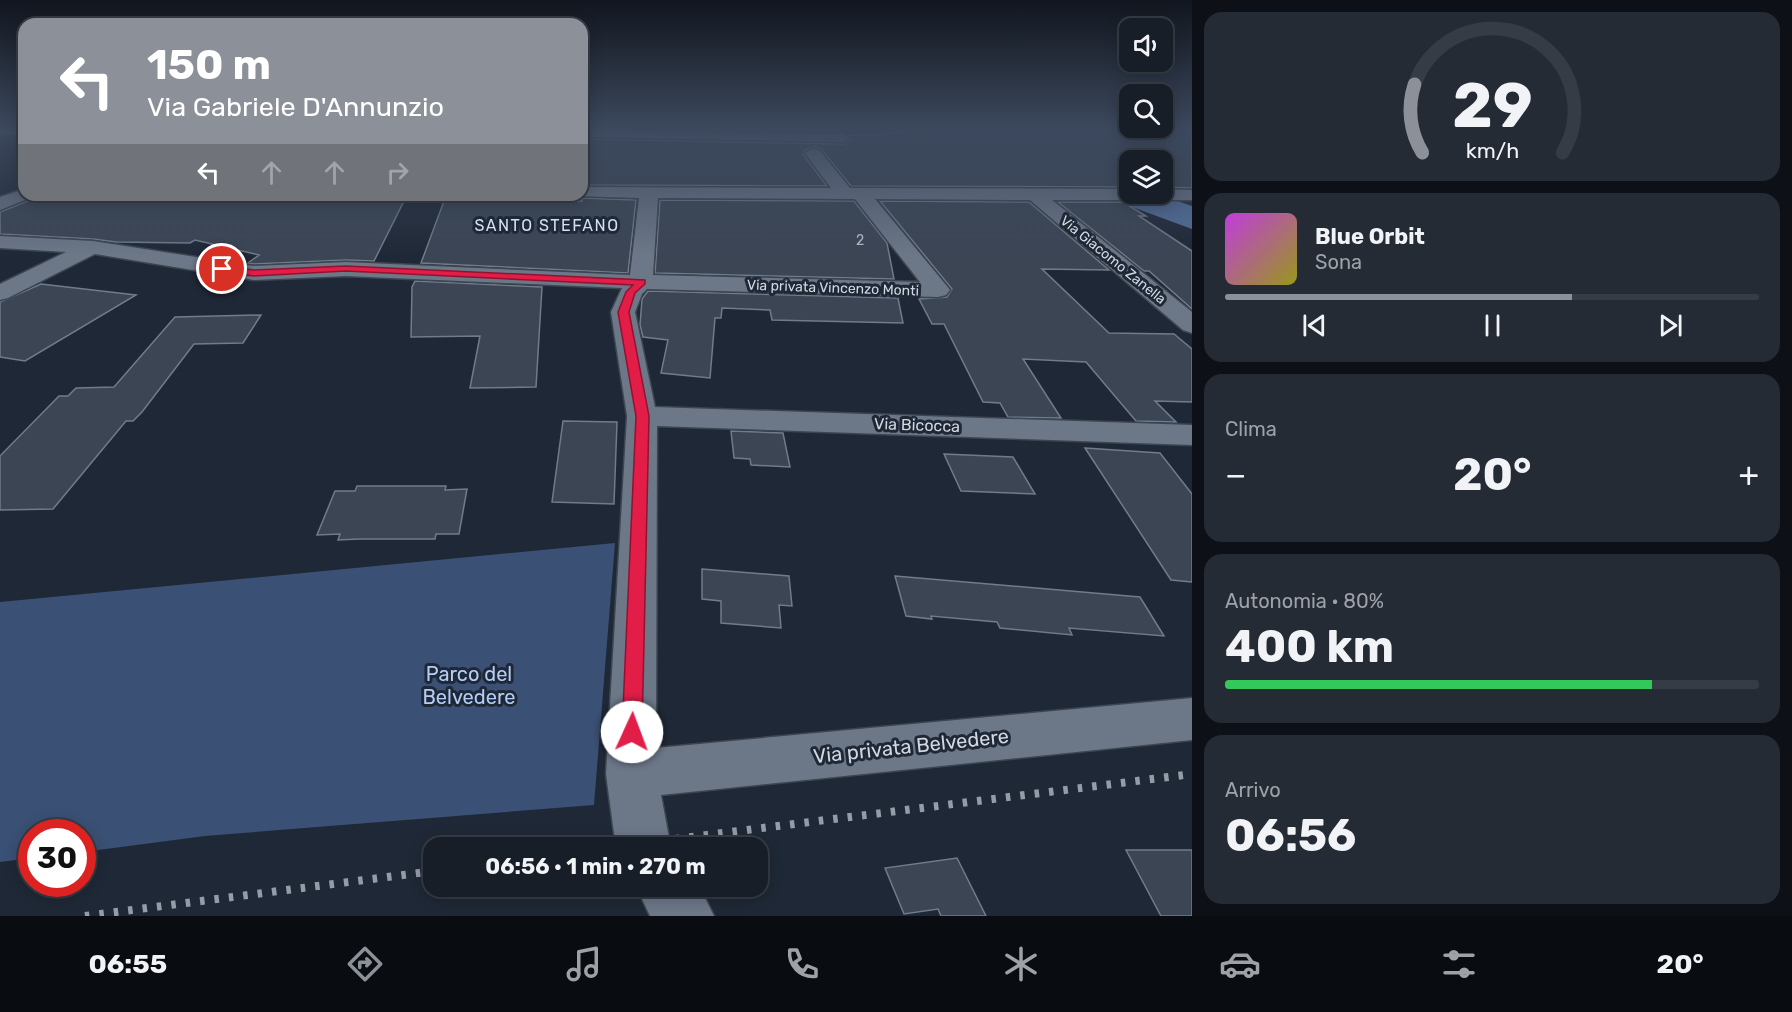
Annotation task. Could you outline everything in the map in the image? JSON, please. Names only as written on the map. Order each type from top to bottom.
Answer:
[{"type":"street","points":[[830,171],[853,194]]},
{"type":"street","points":[[0,190],[18,192]]},
{"type":"street","points":[[588,192],[1119,195]]},
{"type":"street","points":[[642,837],[630,774],[642,416],[624,312],[631,292],[641,282],[649,193]]},
{"type":"street","name":"Via privata Vincenzo Monti","points":[[641,282],[938,290],[853,194]]},
{"type":"street","points":[[0,204],[18,195]]},
{"type":"street","name":"Via Giacomo Zanella","points":[[1035,195],[1192,325]]},
{"type":"street","points":[[1173,195],[1192,195]]},
{"type":"street","points":[[0,242],[93,247],[254,273],[346,268],[641,282]]},
{"type":"street","points":[[0,293],[93,247]]},
{"type":"street","name":"Via Bicocca","points":[[642,416],[1192,435]]},
{"type":"street","name":"Via privata Belvedere","points":[[630,774],[1192,718]]},
{"type":"street","points":[[672,897],[685,916]]},
{"type":"green space","name":"Parco del Belvedere","points":[[615,543],[594,805],[205,836],[96,850],[96,819],[18,819],[18,860],[0,862],[0,602]]},
{"type":"building","points":[[588,171],[816,171],[827,186],[588,185]]},
{"type":"building","points":[[839,171],[1119,171],[1119,187],[851,186]]},
{"type":"building","points":[[1173,171],[1192,171],[1192,188],[1173,187]]},
{"type":"building","points":[[588,198],[636,200],[628,273],[421,263],[444,201],[588,201]]},
{"type":"building","points":[[660,200],[854,201],[887,243],[894,279],[655,273]]},
{"type":"building","points":[[27,201],[404,201],[374,261],[254,264],[248,263],[259,255],[195,240],[190,243],[116,242],[0,234],[0,212]]},
{"type":"building","points":[[880,201],[1029,202],[1109,270],[1042,269],[1109,333],[1174,334],[1192,349],[1192,402],[1155,401],[1176,422],[1136,421],[1086,362],[1023,359],[1061,418],[1008,417],[1000,403],[983,402],[944,324],[932,324],[919,299],[947,297],[952,289]]},
{"type":"building","points":[[1058,202],[1126,204],[1146,216],[1139,216],[1192,251],[1192,309],[1149,271],[1144,271]]},
{"type":"building","points":[[415,281],[542,287],[536,387],[470,388],[480,336],[411,337],[412,287]]},
{"type":"building","points":[[41,284],[136,295],[25,361],[0,357],[0,302]]},
{"type":"building","points":[[648,291],[898,298],[903,323],[772,320],[770,310],[722,308],[721,318],[715,318],[710,378],[661,373],[668,340],[643,337],[640,325],[642,299]]},
{"type":"building","points":[[261,315],[243,343],[194,344],[142,412],[133,421],[126,421],[53,509],[0,510],[0,456],[59,396],[68,396],[76,388],[114,387],[175,317]]},
{"type":"building","points":[[563,421],[617,422],[614,504],[552,502]]},
{"type":"building","points":[[731,431],[783,433],[790,467],[751,465],[750,459],[734,458]]},
{"type":"building","points":[[1085,448],[1160,453],[1192,494],[1192,582],[1171,580]]},
{"type":"building","points":[[944,454],[1013,457],[1035,494],[961,491]]},
{"type":"building","points":[[357,486],[446,486],[445,490],[467,489],[459,534],[436,534],[435,539],[338,540],[340,534],[317,535],[335,491],[355,491]]},
{"type":"building","points":[[702,569],[789,576],[792,606],[779,605],[781,628],[721,623],[721,601],[702,599]]},
{"type":"building","points":[[895,576],[1140,597],[1164,636],[1069,628],[1072,635],[1000,628],[997,622],[906,616]]},
{"type":"building","points":[[1126,850],[1192,850],[1192,916],[1161,916]]},
{"type":"building","points":[[957,858],[986,916],[941,916],[938,909],[904,914],[885,868]]},
{"type":"waterway","points":[[1116,190],[1192,218]]},
{"type":"railway","points":[[691,837],[1192,774]]},
{"type":"railway","points":[[85,916],[423,872]]},
{"type":"district","name":"SANTO STEFANO","points":[[547,225]]},
{"type":"route","points":[[222,269],[254,273],[346,268],[641,282],[631,292],[624,312],[642,416],[632,732]]}]
